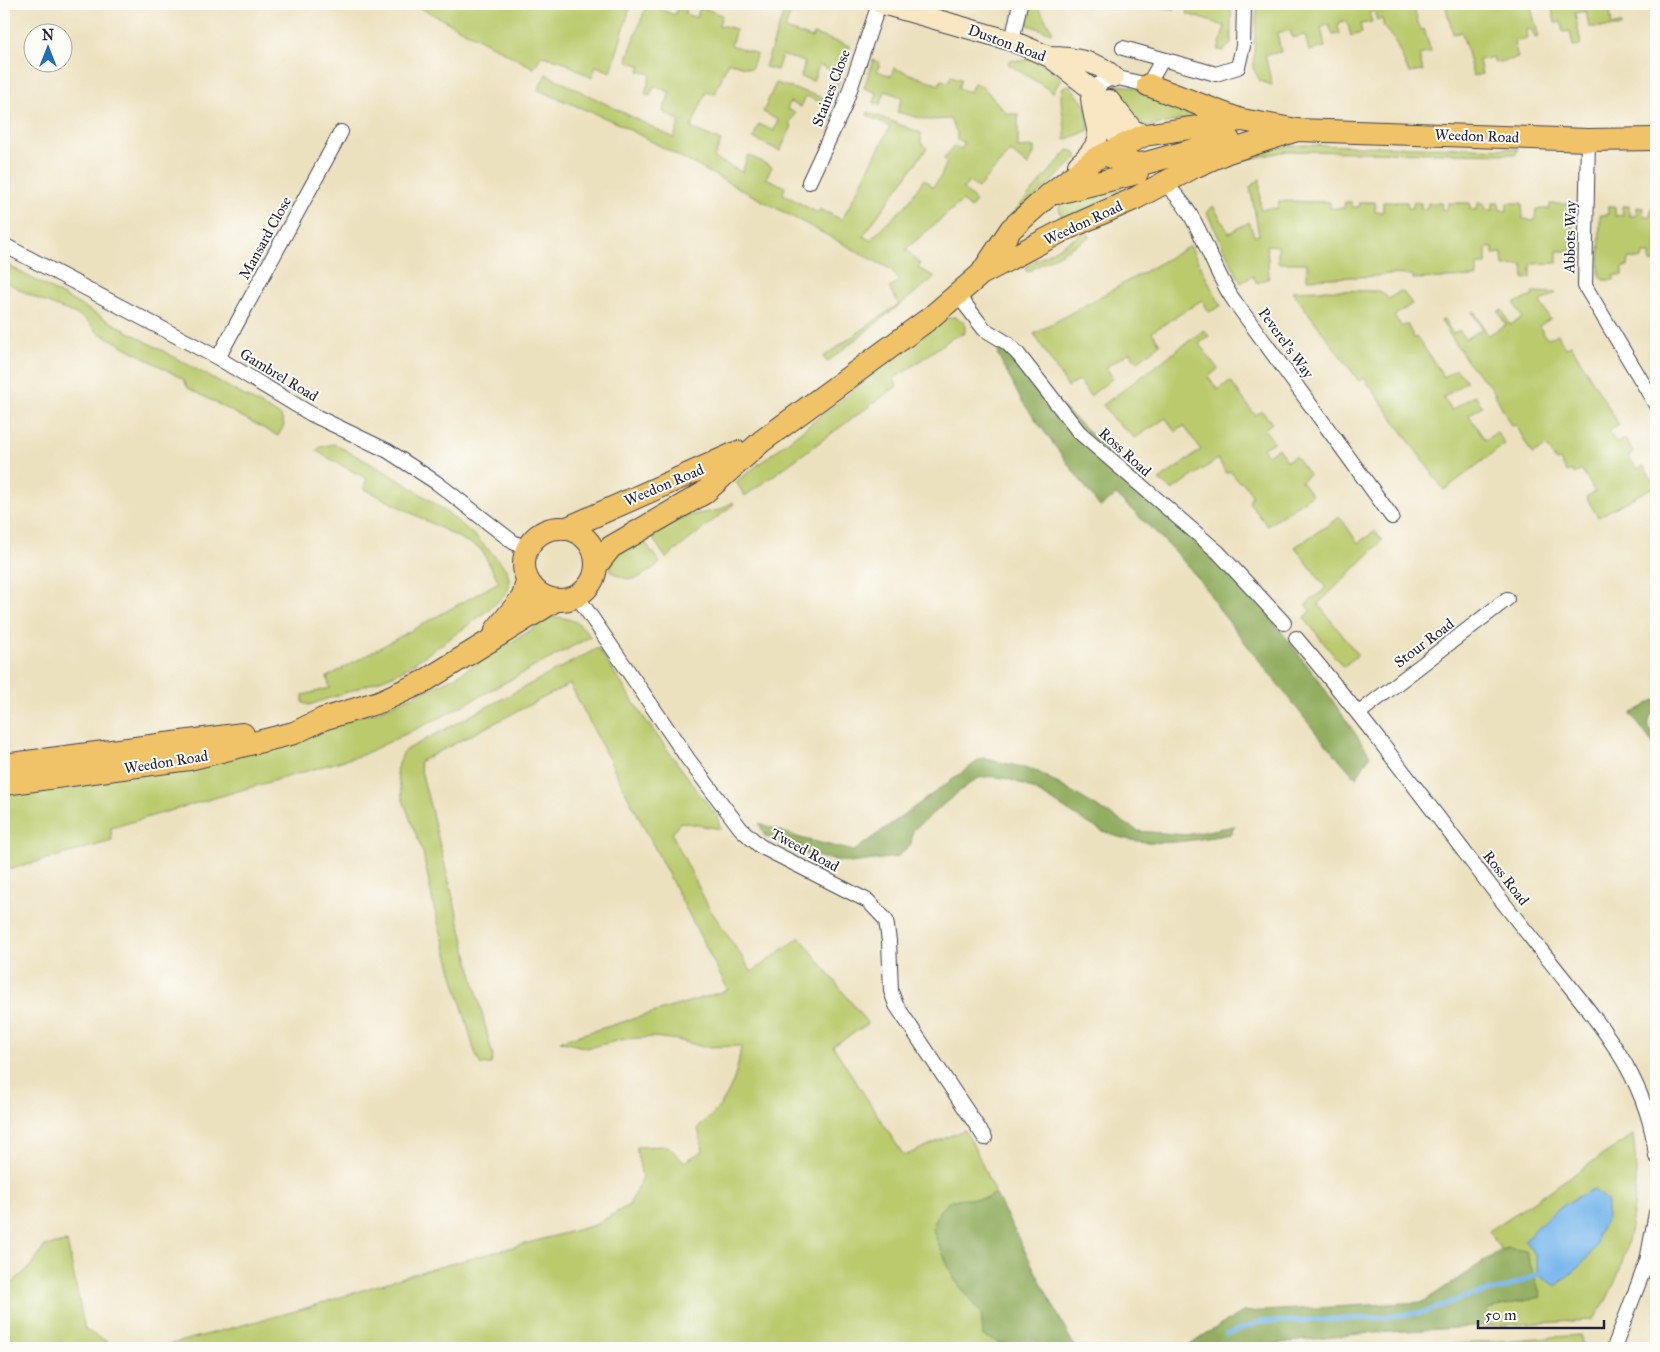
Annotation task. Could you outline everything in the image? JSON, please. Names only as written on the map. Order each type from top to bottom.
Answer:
[{"type":"main road","points":[[1148,86],[1242,120]]},
{"type":"main road","name":"Weedon Road","points":[[981,274],[1011,229],[1047,197],[1118,158],[1145,135],[1242,120],[1297,130],[1588,140],[1656,139]]},
{"type":"main road","points":[[1118,158],[1142,164],[1225,141],[1297,130]]},
{"type":"main road","name":"Weedon Road","points":[[596,566],[611,546],[704,493],[762,441],[930,318],[981,274],[1064,230],[1228,152],[1297,130]]},
{"type":"main road","points":[[1118,158],[1163,183]]},
{"type":"main road","points":[[1108,210],[1121,195],[1118,158]]},
{"type":"main road","name":"Weedon Road","points":[[1047,197],[1118,158]]},
{"type":"main road","points":[[1047,197],[1052,217],[1064,230]]},
{"type":"main road","name":"Weedon Road","points":[[565,528],[704,469],[762,441]]},
{"type":"main road","points":[[554,528],[565,528],[584,538],[595,555],[596,566],[589,586],[566,598],[544,597],[534,590],[527,581],[524,570],[527,549],[533,540],[543,532],[554,528]]},
{"type":"main road","name":"Weedon Road","points":[[484,644],[523,598],[527,581]]},
{"type":"main road","name":"Weedon Road","points":[[4,784],[189,759],[294,734],[323,719],[379,702],[423,682],[484,644],[566,598]]},
{"type":"main road","name":"Weedon Road","points":[[4,765],[176,741],[235,736],[302,720],[323,719]]},
{"type":"street","name":"Duston Road","points":[[881,4],[1012,41],[1050,57],[1093,90],[1118,158]]},
{"type":"street","name":"Staines Close","points":[[809,182],[844,107],[881,4]]},
{"type":"street","points":[[1012,41],[1020,4]]},
{"type":"street","points":[[1123,48],[1216,74],[1238,68],[1243,46],[1244,4]]},
{"type":"street","points":[[1050,57],[1070,57],[1108,71],[1114,77],[1148,86],[1162,60]]},
{"type":"street","points":[[1114,77],[1093,90],[1108,99],[1133,130],[1145,135]]},
{"type":"street","name":"Mansard Close","points":[[218,358],[340,132]]},
{"type":"street","name":"Abbots Way","points":[[1588,140],[1585,286],[1656,405]]},
{"type":"street","name":"Peverel's Way","points":[[1163,183],[1175,193],[1195,224],[1235,302],[1392,517]]},
{"type":"street","name":"Gambrel Road","points":[[4,245],[218,358],[311,414],[388,451],[412,466],[513,542],[527,549]]},
{"type":"street","name":"Ross Road","points":[[958,294],[984,329],[1007,343],[1018,354],[1079,432],[1218,552],[1284,623]]},
{"type":"street","name":"Tweed Road","points":[[566,598],[741,829],[760,846],[868,901],[886,920],[889,941],[891,991],[896,1005],[985,1138]]},
{"type":"street","name":"Stour Road","points":[[1359,713],[1507,599]]},
{"type":"street","name":"Ross Road","points":[[1296,638],[1359,713],[1489,884],[1610,1038],[1639,1090],[1649,1118],[1656,1156]]},
{"type":"street","points":[[1614,1348],[1647,1261],[1656,1213]]},
{"type":"green space","points":[[413,4],[631,4],[611,72],[596,66],[592,78],[560,60],[541,56],[534,68]]},
{"type":"green space","points":[[647,4],[654,4],[654,7],[675,15],[679,4],[688,4],[685,14],[697,18],[700,7],[722,15],[719,25],[736,29],[731,45],[757,54],[751,69],[728,62],[715,94],[706,92],[691,128],[721,141],[714,158],[742,172],[748,155],[772,167],[766,178],[785,187],[783,194],[818,213],[820,209],[842,220],[890,127],[867,115],[868,112],[921,133],[921,143],[927,148],[863,236],[870,240],[908,203],[924,179],[933,187],[941,176],[947,162],[944,159],[953,146],[962,149],[964,142],[957,140],[957,133],[950,119],[928,120],[897,112],[902,97],[885,91],[880,105],[874,103],[877,93],[864,88],[873,60],[880,63],[877,71],[891,76],[894,68],[939,85],[941,80],[949,82],[951,76],[961,79],[958,88],[970,92],[974,83],[983,87],[1007,114],[1018,114],[1018,148],[1034,147],[1034,153],[1028,166],[1010,151],[978,188],[969,182],[963,189],[976,201],[971,208],[962,201],[906,249],[920,264],[918,268],[935,277],[827,362],[823,357],[899,304],[889,288],[899,281],[892,270],[615,122],[538,90],[546,74],[674,138],[680,121],[663,112],[670,92],[654,86],[650,96],[645,93],[651,74],[639,71],[641,66],[628,61],[628,56]]},
{"type":"green space","points":[[1030,4],[1036,4],[1052,33],[1028,25],[1026,20]]},
{"type":"green space","points":[[1150,4],[1231,4],[1231,44],[1223,51],[1218,50],[1225,26],[1187,14],[1188,9],[1175,5],[1174,10]]},
{"type":"green space","points":[[1257,4],[1413,4],[1420,30],[1424,29],[1431,52],[1419,55],[1423,71],[1409,73],[1394,39],[1384,28],[1382,19],[1377,20],[1374,11],[1369,13],[1372,22],[1360,24],[1362,33],[1351,36],[1348,25],[1344,21],[1340,22],[1338,26],[1340,34],[1333,35],[1329,25],[1321,27],[1325,47],[1309,51],[1305,35],[1292,38],[1290,30],[1277,33],[1281,52],[1265,55],[1272,85],[1260,81],[1253,68]]},
{"type":"green space","points":[[1445,4],[1530,4],[1539,37],[1535,38],[1531,29],[1526,30],[1527,38],[1514,42],[1518,58],[1495,63],[1493,57],[1479,60],[1482,74],[1473,76],[1462,32],[1453,34]]},
{"type":"green space","points":[[1551,4],[1618,4],[1618,9],[1610,10],[1612,25],[1621,24],[1621,27],[1589,27],[1586,11],[1575,13],[1581,45],[1573,46],[1570,31],[1563,32],[1561,22],[1555,23]]},
{"type":"green space","points":[[786,6],[792,8],[785,29],[812,38],[814,34],[850,46],[837,89],[832,87],[836,72],[819,65],[813,81],[801,77],[805,62],[782,55],[777,70],[765,67]]},
{"type":"green space","points":[[1034,58],[1062,78],[1053,92],[1008,64],[1010,60],[1021,61]]},
{"type":"green space","points":[[776,83],[824,98],[822,103],[806,96],[801,107],[790,102],[787,109],[795,113],[789,124],[792,126],[780,151],[753,138],[759,124],[774,131],[778,120],[763,112]]},
{"type":"green space","points":[[1070,85],[1086,107],[1089,130],[1065,140],[1061,92],[1063,87]]},
{"type":"green space","points":[[1116,85],[1128,86],[1213,114],[1145,127],[1127,111],[1110,90]]},
{"type":"green space","points":[[1302,145],[1518,149],[1516,154],[1287,151],[1221,165],[1274,148]]},
{"type":"green space","points":[[1068,150],[1075,152],[1078,157],[997,232]]},
{"type":"green space","points":[[1260,179],[1260,209],[1278,208],[1279,201],[1330,202],[1330,208],[1344,208],[1345,202],[1351,202],[1352,207],[1359,207],[1360,202],[1375,202],[1375,211],[1383,212],[1383,202],[1407,202],[1408,208],[1413,208],[1413,202],[1421,203],[1421,209],[1427,209],[1428,203],[1442,203],[1441,209],[1447,210],[1448,203],[1470,203],[1470,209],[1477,210],[1478,203],[1484,203],[1485,210],[1493,210],[1493,203],[1499,203],[1500,210],[1507,211],[1507,203],[1522,203],[1523,219],[1535,220],[1536,209],[1550,209],[1550,204],[1572,204],[1573,251],[1557,251],[1557,263],[1531,264],[1531,278],[1524,279],[1523,265],[1503,266],[1502,253],[1493,254],[1493,248],[1486,248],[1486,264],[1477,264],[1477,277],[1413,279],[1413,275],[1384,274],[1378,276],[1307,279],[1307,263],[1278,263],[1278,246],[1267,245],[1269,278],[1257,283],[1253,276],[1241,283],[1207,213],[1213,206],[1229,233],[1249,222],[1254,236],[1259,235],[1250,187]]},
{"type":"green space","points":[[1121,185],[1118,193],[1071,218],[1066,219],[1061,215],[1059,208],[1062,202]]},
{"type":"green space","points":[[1608,206],[1615,206],[1615,216],[1623,215],[1622,206],[1629,206],[1629,216],[1637,215],[1637,207],[1643,208],[1643,216],[1650,216],[1651,208],[1656,208],[1656,262],[1650,262],[1650,254],[1643,254],[1642,259],[1629,258],[1628,267],[1623,267],[1623,275],[1614,275],[1614,280],[1603,280],[1599,275],[1600,215],[1608,215]]},
{"type":"green space","points":[[1087,231],[1090,237],[1027,272],[1025,267]]},
{"type":"green space","points":[[1190,246],[1221,306],[1209,312],[1202,300],[1152,332],[1160,344],[1137,362],[1130,352],[1106,367],[1113,378],[1090,396],[1079,380],[1068,387],[1034,334]]},
{"type":"green space","points":[[4,263],[281,416],[284,425],[278,436],[188,388],[183,379],[96,331],[81,316],[38,299],[4,281]]},
{"type":"green space","points":[[1292,291],[1376,291],[1382,292],[1389,299],[1399,292],[1404,293],[1412,304],[1394,316],[1402,327],[1407,324],[1414,338],[1417,337],[1444,377],[1456,369],[1467,381],[1443,398],[1452,410],[1475,395],[1482,406],[1469,415],[1485,440],[1497,432],[1505,444],[1444,490],[1364,378],[1359,381]]},
{"type":"green space","points":[[1532,292],[1556,293],[1540,302],[1550,319],[1539,326],[1547,339],[1558,334],[1565,348],[1571,345],[1619,425],[1609,431],[1616,443],[1625,439],[1633,453],[1628,456],[1637,469],[1644,466],[1655,486],[1598,517],[1586,497],[1595,492],[1582,470],[1574,474],[1572,470],[1567,472],[1560,460],[1556,461],[1547,446],[1532,454],[1516,425],[1511,426],[1492,388],[1469,364],[1441,321],[1444,319],[1453,334],[1459,330],[1465,339],[1482,329],[1472,312],[1474,311],[1488,335],[1506,325],[1498,311],[1502,310],[1510,325],[1522,318],[1514,303],[1533,296]]},
{"type":"green space","points":[[955,317],[965,323],[965,333],[952,338],[894,379],[897,386],[745,496],[736,482],[946,318]]},
{"type":"green space","points":[[1204,330],[1209,336],[1199,344],[1218,369],[1208,377],[1218,390],[1230,381],[1255,415],[1262,411],[1272,423],[1264,429],[1274,442],[1263,448],[1268,455],[1278,448],[1287,461],[1295,456],[1309,474],[1301,481],[1312,495],[1267,526],[1249,502],[1252,495],[1242,481],[1240,483],[1230,471],[1226,473],[1218,459],[1172,490],[1159,480],[1201,450],[1184,426],[1175,432],[1166,418],[1135,438],[1113,419],[1103,405]]},
{"type":"green space","points":[[1003,348],[1216,557],[1265,610],[1322,685],[1370,755],[1356,778],[1317,734],[1221,612],[1199,580],[1173,550],[1116,495],[1100,507],[1021,400],[997,353]]},
{"type":"green space","points":[[334,444],[426,497],[467,529],[505,568],[509,577],[509,584],[506,593],[488,610],[404,669],[374,682],[309,705],[303,703],[303,695],[330,688],[327,677],[499,582],[481,549],[363,488],[367,479],[316,451],[320,447]]},
{"type":"green space","points":[[733,502],[734,504],[666,558],[650,534],[686,516],[720,510]]},
{"type":"green space","points":[[1340,517],[1358,543],[1375,531],[1382,541],[1318,604],[1358,655],[1343,667],[1304,618],[1311,611],[1305,605],[1326,588],[1295,547]]},
{"type":"green space","points":[[642,538],[660,563],[647,573],[631,579],[618,576],[610,571],[611,558]]},
{"type":"green space","points":[[552,617],[574,621],[590,637],[441,717],[362,755],[111,828],[112,841],[4,871],[4,789],[374,713],[453,678]]},
{"type":"green space","points":[[598,648],[644,718],[717,817],[721,829],[680,822],[672,834],[708,906],[752,972],[800,937],[868,1024],[833,1046],[904,1156],[964,1130],[969,1137],[995,1193],[987,1198],[971,1200],[948,1261],[954,1279],[982,1313],[983,1336],[1013,1348],[156,1348],[303,1309],[413,1274],[595,1225],[629,1205],[642,1177],[636,1147],[668,1146],[684,1162],[703,1151],[698,1128],[716,1110],[729,1092],[741,1046],[703,1047],[678,1040],[654,1037],[625,1039],[587,1048],[560,1041],[728,990],[570,684],[419,762],[493,1057],[491,1064],[481,1065],[476,1056],[434,908],[423,853],[403,800],[396,770],[404,751]]},
{"type":"green space","points":[[1656,699],[1656,711],[1650,716],[1648,727],[1656,737],[1656,748],[1631,714]]},
{"type":"green space","points":[[982,758],[1035,770],[1138,831],[1186,835],[1235,826],[1230,834],[1185,841],[1154,842],[1124,839],[1095,827],[1029,787],[1012,780],[995,777],[974,780],[947,802],[913,830],[911,844],[897,857],[851,863],[808,855],[765,836],[759,823],[800,838],[854,851]]},
{"type":"green space","points":[[1633,1135],[1636,1188],[1631,1228],[1620,1269],[1603,1306],[1592,1320],[1489,1326],[1487,1309],[1540,1297],[1508,1248],[1501,1250],[1489,1231]]},
{"type":"green space","points":[[995,1193],[1075,1348],[1013,1348],[983,1336],[981,1313],[954,1279],[932,1229],[940,1210],[951,1200],[987,1198]]},
{"type":"green space","points":[[67,1242],[85,1330],[108,1342],[128,1348],[4,1348],[4,1290],[29,1268],[45,1246]]},
{"type":"green space","points":[[1508,1248],[1526,1251],[1541,1297],[1487,1309],[1489,1326],[1359,1334],[1272,1344],[1256,1348],[1186,1348],[1243,1312],[1423,1302],[1501,1250]]},
{"type":"green space","points":[[1580,1335],[1584,1348],[1407,1348]]},
{"type":"water","points":[[1593,1189],[1607,1200],[1607,1218],[1597,1236],[1596,1247],[1583,1263],[1556,1286],[1539,1274],[1535,1255],[1525,1241],[1556,1211],[1573,1199]]},
{"type":"waterway","points":[[1227,1334],[1260,1322],[1375,1318],[1425,1312],[1468,1296],[1505,1288],[1539,1274]]}]
